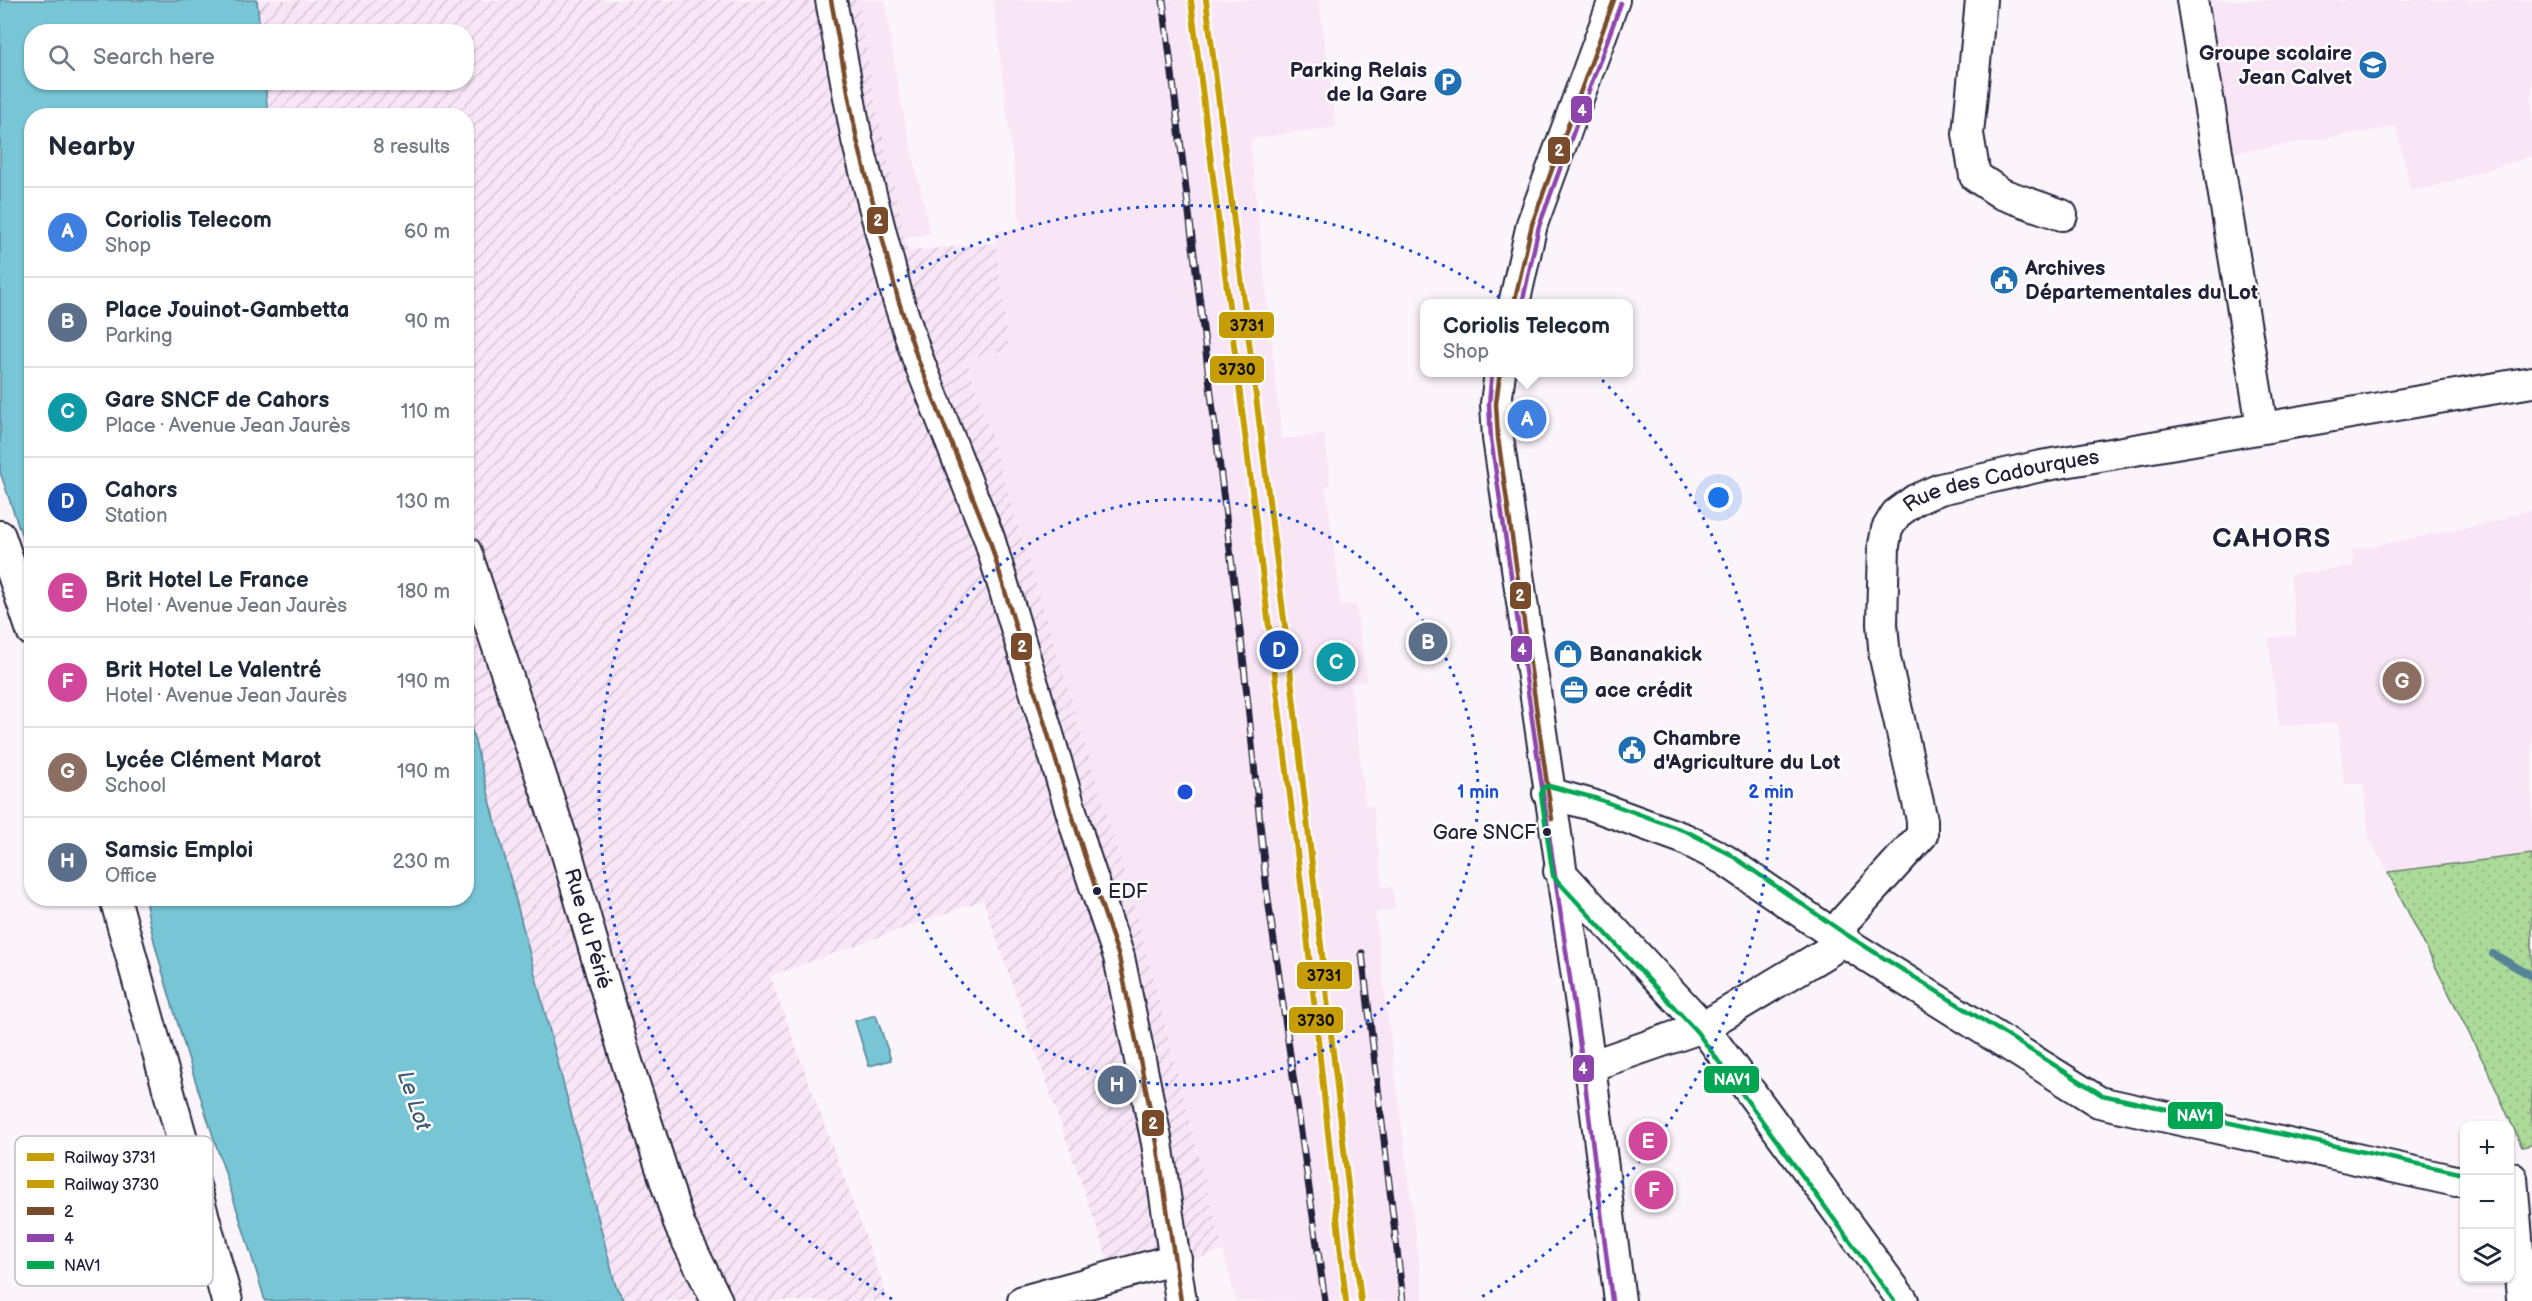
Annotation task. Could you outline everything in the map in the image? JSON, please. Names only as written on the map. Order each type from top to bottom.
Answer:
[{"type":"street","points":[[831,0],[857,140],[897,299],[917,357],[989,538],[1084,854],[1119,957],[1157,1143],[1181,1301]]},
{"type":"street","points":[[1515,299],[1532,224],[1614,0]]},
{"type":"street","points":[[1982,0],[1968,134],[1975,176],[2002,194],[2062,215]]},
{"type":"street","points":[[2192,0],[2262,426]]},
{"type":"street","points":[[1499,377],[1496,404],[1498,438],[1559,871],[1590,1066],[1620,1301]]},
{"type":"street","name":"Rue des Cadourques","points":[[1840,939],[1844,921],[1922,835],[1922,820],[1885,658],[1882,624],[1884,545],[1887,529],[1896,513],[1915,500],[1940,489],[2042,466],[2262,426],[2532,382]]},
{"type":"street","points":[[0,537],[24,608]]},
{"type":"street","name":"Rue du Périé","points":[[474,576],[567,854],[626,1059],[676,1215],[717,1301]]},
{"type":"street","points":[[1548,793],[1592,805],[1685,839],[1725,860],[1840,939],[2099,1102],[2460,1181]]},
{"type":"street","points":[[1559,871],[1702,1027],[1903,1301]]},
{"type":"street","points":[[117,906],[181,1136]]},
{"type":"street","points":[[1590,1066],[1702,1027],[1829,951],[1840,939]]},
{"type":"street","points":[[2518,1176],[2522,1298]]},
{"type":"street","points":[[213,1251],[227,1301]]},
{"type":"street","points":[[1028,1300],[1176,1259]]},
{"type":"shaded area","points":[[257,0],[859,0],[874,97],[908,251],[996,243],[1009,350],[967,359],[1133,900],[1223,1251],[1116,1283],[983,900],[770,976],[889,1301],[625,1301],[616,1287],[474,738],[474,108],[267,108],[266,90],[474,90],[474,24],[259,24]]},
{"type":"shaded area","points":[[859,0],[885,0],[899,93],[930,233],[904,239],[874,97]]},
{"type":"shaded area","points":[[993,0],[1319,0],[1336,127],[1250,139],[1282,439],[1325,434],[1330,485],[1326,486],[1341,605],[1356,604],[1367,681],[1351,684],[1366,806],[1373,805],[1383,887],[1392,887],[1396,909],[1375,913],[1424,1301],[1236,1301],[1133,900],[967,359],[1009,350],[995,231],[1021,228]]},
{"type":"shaded area","name":"Groupe scolaire Jean Calvet","points":[[2202,0],[2532,0],[2532,156],[2433,187],[2411,191],[2396,127],[2228,154]]},
{"type":"shaded area","points":[[2532,510],[2532,854],[2388,872],[2369,838],[2363,784],[2344,784],[2338,723],[2279,726],[2268,638],[2297,635],[2290,575],[2354,566],[2352,550],[2504,520],[2508,515]]},
{"type":"green space","points":[[2532,854],[2532,1145],[2522,1147],[2514,1129],[2514,1121],[2510,1121],[2487,1069],[2388,872]]},
{"type":"water","points":[[0,0],[257,0],[259,24],[24,24],[24,90],[266,90],[267,108],[24,108],[24,542],[0,472]]},
{"type":"water","name":"Le Lot","points":[[474,738],[616,1287],[625,1301],[265,1301],[170,998],[146,906],[474,906]]},
{"type":"water","points":[[876,1015],[891,1060],[869,1066],[855,1021]]},
{"type":"waterway","points":[[2493,954],[2532,976]]},
{"type":"railway","points":[[1163,0],[1243,656],[1267,892],[1325,1301]]},
{"type":"railway","points":[[1362,953],[1403,1301]]},
{"type":"rail line","name":"3730","points":[[1191,0],[1304,908],[1346,1301]]},
{"type":"rail line","name":"3731","points":[[1206,0],[1288,651],[1361,1301]]},
{"type":"transit line","name":"2","points":[[831,0],[857,140],[898,299],[917,357],[989,538],[1084,854],[1119,957],[1157,1143],[1181,1301]]},
{"type":"transit line","name":"2","points":[[1515,299],[1532,224],[1614,0]]},
{"type":"transit line","name":"4","points":[[1523,299],[1539,226],[1621,3]]},
{"type":"transit line","name":"4","points":[[1492,377],[1489,404],[1491,439],[1583,1067],[1612,1301]]},
{"type":"transit line","name":"2","points":[[1499,377],[1496,404],[1498,438],[1552,819]]},
{"type":"transit line","name":"NAV1","points":[[1894,1301],[1697,1032],[1553,876],[1541,794],[1544,787],[1549,786],[1595,798],[1688,832],[1728,853],[1844,933],[2102,1095],[2460,1173]]},
{"type":"place","name":"Groupe scolaire Jean Calvet","points":[[2373,65]]},
{"type":"place","name":"Parking Relais de la Gare","points":[[1448,82]]},
{"type":"place","name":"Archives Départementales du Lot","points":[[2004,280]]},
{"type":"place","name":"Coriolis Telecom","points":[[1527,419]]},
{"type":"place","name":"Place Jouinot-Gambetta","points":[[1428,642]]},
{"type":"place","name":"Cahors","points":[[1279,650]]},
{"type":"place","name":"Bananakick","points":[[1568,654]]},
{"type":"place","name":"Gare SNCF de Cahors","points":[[1336,662]]},
{"type":"place","name":"Lycée Clément Marot","points":[[2402,681]]},
{"type":"place","name":"ace crédit","points":[[1574,690]]},
{"type":"place","name":"Chambre d'Agriculture du Lot","points":[[1632,750]]},
{"type":"place","name":"Gare SNCF","points":[[1547,832]]},
{"type":"place","name":"EDF","points":[[1097,891]]},
{"type":"place","name":"Samsic Emploi","points":[[1117,1085]]},
{"type":"place","name":"Brit Hotel Le France","points":[[1648,1141]]},
{"type":"place","name":"Brit Hotel Le Valentré","points":[[1654,1190]]},
{"type":"district","name":"CAHORS","points":[[2272,538]]}]
